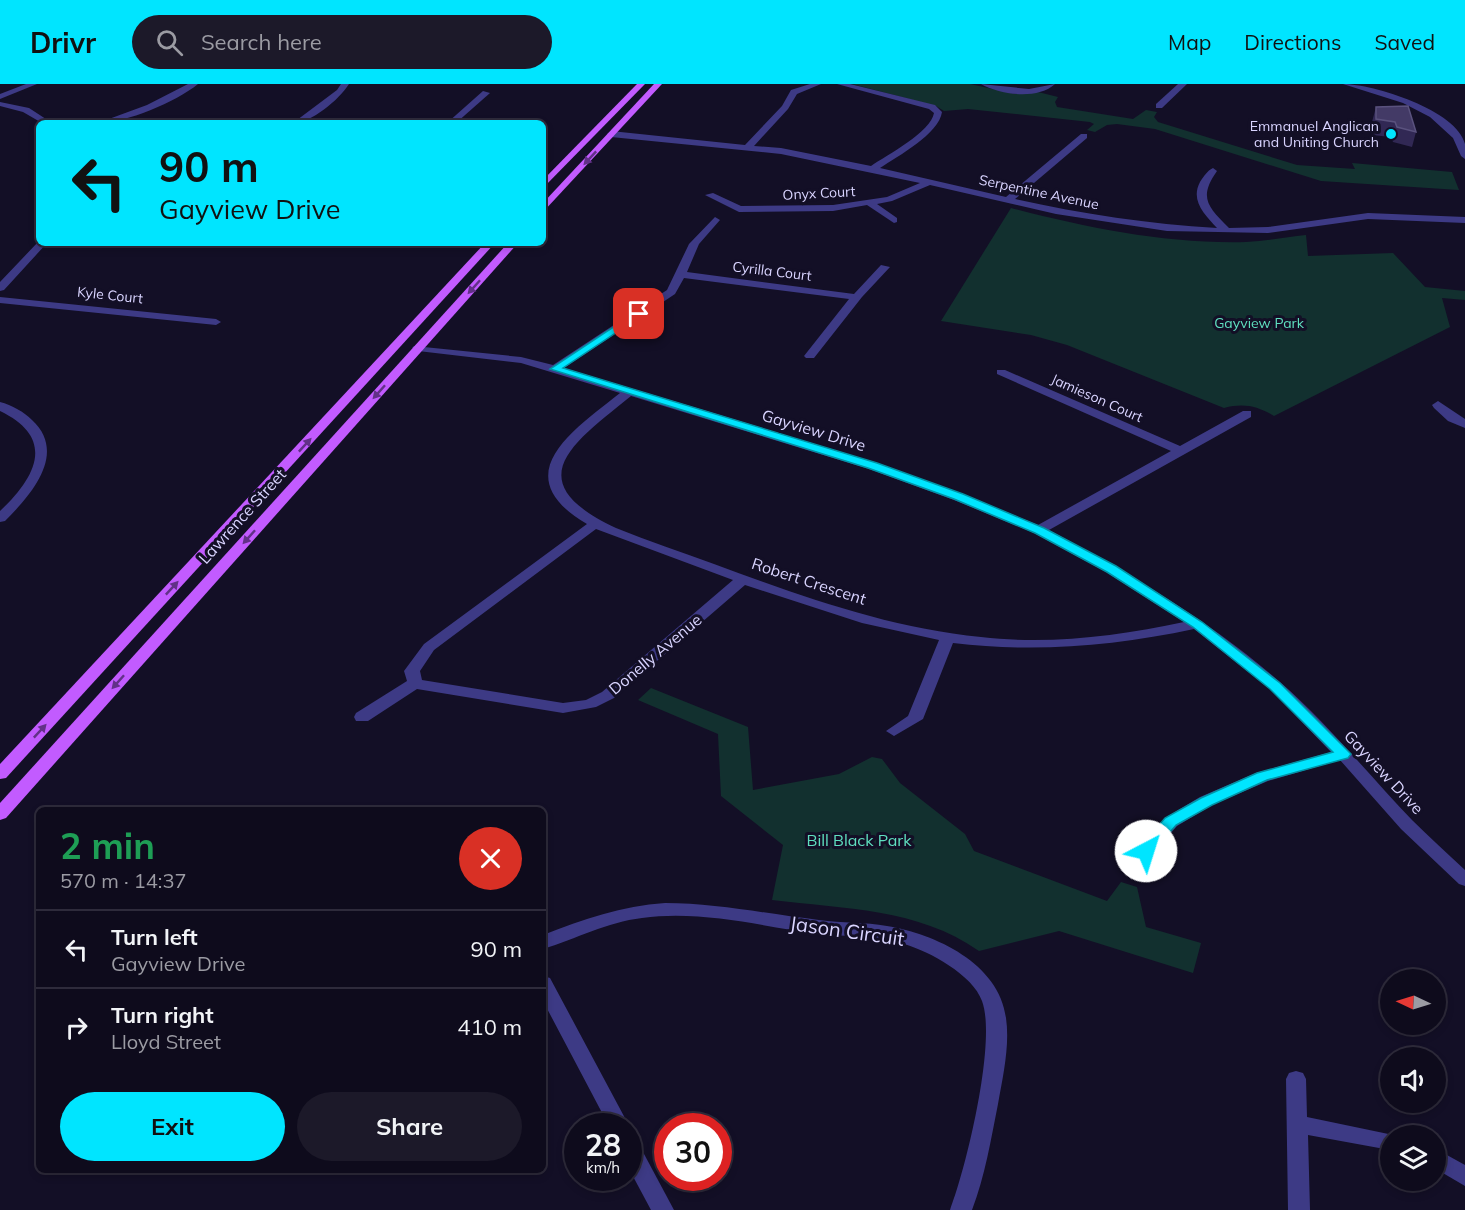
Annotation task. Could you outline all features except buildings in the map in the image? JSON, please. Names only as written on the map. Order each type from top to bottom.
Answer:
[{"type":"main road","points":[[546,182],[641,84]]},
{"type":"main road","points":[[546,206],[658,84]]},
{"type":"main road","points":[[595,133],[611,134]]},
{"type":"main road","points":[[546,184],[564,186]]},
{"type":"main road","name":"Lawrence Street","points":[[0,774],[487,246]]},
{"type":"main road","name":"Lawrence Street","points":[[2,809],[510,246]]},
{"type":"main road","points":[[396,346],[418,348]]},
{"type":"street","points":[[0,97],[33,84]]},
{"type":"street","points":[[112,120],[150,108],[194,84]]},
{"type":"street","points":[[301,120],[340,92],[345,84]]},
{"type":"street","points":[[748,147],[786,107],[794,92],[817,84]]},
{"type":"street","points":[[841,84],[932,107],[938,112],[938,118],[915,141],[873,169]]},
{"type":"street","points":[[985,84],[1013,90],[1033,91],[1043,90],[1051,84]]},
{"type":"street","points":[[1159,106],[1183,84]]},
{"type":"street","points":[[1347,84],[1394,98],[1435,118],[1456,136],[1465,156]]},
{"type":"street","points":[[454,120],[486,93]]},
{"type":"street","points":[[0,104],[26,111],[42,120]]},
{"type":"street","name":"Serpentine Avenue","points":[[611,134],[748,147],[873,169],[1008,200],[1128,224],[1226,231],[1274,229],[1368,216],[1465,220]]},
{"type":"street","points":[[1008,200],[1084,136]]},
{"type":"street","points":[[1212,171],[1199,192],[1203,203],[1226,231]]},
{"type":"street","name":"Onyx Court","points":[[710,195],[739,209],[833,208],[871,204],[903,195],[929,182]]},
{"type":"street","points":[[871,204],[894,220]]},
{"type":"street","points":[[555,369],[671,292],[683,275],[688,255],[697,239],[715,220]]},
{"type":"street","points":[[0,288],[39,246]]},
{"type":"street","points":[[810,356],[856,297],[885,267]]},
{"type":"street","name":"Cyrilla Court","points":[[683,275],[856,297]]},
{"type":"street","name":"Kyle Court","points":[[0,300],[216,322]]},
{"type":"street","name":"Gayview Drive","points":[[418,348],[521,360],[555,369],[873,466],[959,497],[1039,530],[1112,569],[1197,624],[1275,686],[1343,754],[1407,825],[1465,880]]},
{"type":"street","name":"Jamieson Court","points":[[1001,372],[1181,451]]},
{"type":"street","name":"Robert Crescent","points":[[628,392],[572,439],[555,465],[555,482],[561,494],[573,508],[596,524],[743,579],[875,622],[947,638],[1028,644],[1075,644],[1127,639],[1197,624]]},
{"type":"street","points":[[1438,405],[1452,418],[1465,424]]},
{"type":"street","points":[[0,406],[21,417],[35,429],[42,444],[43,461],[37,478],[23,498],[0,518]]},
{"type":"street","points":[[1039,530],[1247,414]]},
{"type":"street","points":[[362,717],[416,682],[412,671],[429,647],[596,524]]},
{"type":"street","name":"Donelly Avenue","points":[[416,682],[426,687],[563,708],[590,704],[608,694],[743,579]]},
{"type":"street","points":[[894,731],[915,719],[947,638]]},
{"type":"street","points":[[1146,851],[1171,822],[1206,801],[1262,777],[1343,754]]},
{"type":"street","name":"Jason Circuit","points":[[546,941],[591,922],[643,911],[670,910],[698,911],[904,936],[938,950],[964,967],[980,982],[992,999],[997,1019],[991,1077],[966,1197],[961,1210]]},
{"type":"street","points":[[546,989],[612,1113]]},
{"type":"street","points":[[1296,1078],[1299,1210]]},
{"type":"street","points":[[1298,1124],[1380,1139]]},
{"type":"street","points":[[1446,1165],[1465,1177]]},
{"type":"street","points":[[642,1171],[663,1210]]},
{"type":"green space","points":[[852,84],[970,84],[1015,94],[1038,92],[1058,97],[1055,102],[1057,107],[1133,119],[1146,110],[1157,112],[1154,117],[1158,122],[1297,165],[1355,169],[1352,163],[1452,172],[1459,190],[1321,181],[1155,129],[1117,124],[1107,125],[1095,132],[1087,130],[1094,124],[1090,122],[968,109],[944,111],[936,106]]},
{"type":"green space","name":"Gayview Park","points":[[1011,208],[1098,228],[1186,240],[1246,242],[1306,235],[1308,256],[1393,253],[1425,287],[1465,291],[1465,300],[1442,298],[1450,327],[1274,416],[1250,406],[1224,408],[1067,345],[1031,335],[941,321]]},
{"type":"green space","name":"Bill Black Park","points":[[651,688],[748,727],[753,790],[839,774],[872,757],[882,759],[900,783],[965,834],[974,851],[1107,901],[1121,882],[1137,887],[1146,927],[1201,943],[1193,973],[1059,931],[979,951],[956,937],[906,918],[853,909],[772,900],[783,845],[721,796],[718,734],[638,700]]},
{"type":"place","name":"Emmanuel Anglican and Uniting Church","points":[[1391,134]]},
{"type":"route","points":[[639,314],[555,369],[873,466],[959,497],[1039,530],[1112,569],[1159,597],[1197,624],[1275,686],[1343,754],[1262,777],[1206,801],[1171,822],[1146,851]]}]
